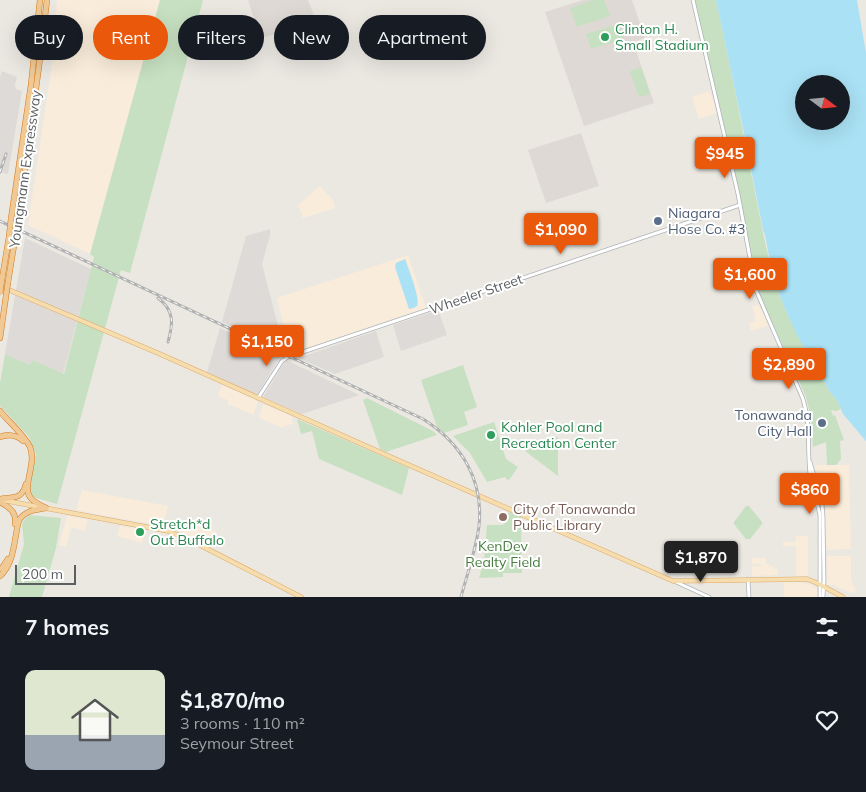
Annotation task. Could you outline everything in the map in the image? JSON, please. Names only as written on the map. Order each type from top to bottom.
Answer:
[{"type":"highway","name":"Youngmann Expressway","points":[[0,293],[31,85],[40,0]]},
{"type":"highway","name":"Youngmann Expressway","points":[[0,338],[40,66],[47,0]]},
{"type":"highway","points":[[0,412],[30,447],[32,463],[28,492],[32,500],[46,508]]},
{"type":"highway","points":[[0,437],[7,435],[20,439],[29,449],[30,458],[23,492],[15,498],[0,500]]},
{"type":"highway","points":[[0,500],[11,509],[15,514],[16,520],[10,553],[7,562],[0,570]]},
{"type":"highway","points":[[0,576],[8,567],[19,520],[22,515],[28,511],[46,508]]},
{"type":"main road","points":[[693,0],[740,205],[756,290],[806,409],[810,461],[822,504],[823,516],[821,597]]},
{"type":"main road","name":"Wheeler Street","points":[[258,398],[285,359],[740,205]]},
{"type":"main road","points":[[0,286],[128,340],[709,597]]},
{"type":"main road","points":[[0,500],[163,530],[190,540],[301,597]]},
{"type":"main road","points":[[673,580],[806,579],[822,585],[843,597]]},
{"type":"main road","points":[[748,580],[749,597]]},
{"type":"shaded area","points":[[57,0],[160,0],[156,15],[93,15],[93,60],[143,60],[90,254],[28,225],[53,60],[83,60],[83,15],[56,15]]},
{"type":"shaded area","points":[[248,0],[308,0],[314,15],[274,15],[274,34],[264,38],[264,15],[253,15]]},
{"type":"shaded area","points":[[583,0],[632,0],[645,38],[633,42],[654,103],[584,126],[545,12]]},
{"type":"shaded area","points":[[2,71],[17,77],[16,89],[22,91],[8,174],[0,172],[0,77]]},
{"type":"shaded area","points":[[710,91],[717,113],[699,119],[692,97]]},
{"type":"shaded area","points":[[581,133],[599,186],[546,203],[528,150]]},
{"type":"shaded area","points":[[320,186],[333,200],[335,208],[303,218],[297,206]]},
{"type":"shaded area","points":[[270,229],[262,264],[285,353],[222,322],[246,236]]},
{"type":"shaded area","points":[[25,238],[91,269],[63,374],[33,360],[30,365],[5,354]]},
{"type":"shaded area","points":[[408,255],[426,308],[295,352],[289,347],[277,298]]},
{"type":"shaded area","points":[[759,304],[768,326],[751,331],[749,323],[755,321],[752,307]]},
{"type":"shaded area","points":[[438,310],[447,335],[401,351],[393,325]]},
{"type":"shaded area","points":[[220,328],[280,357],[257,395],[207,372]]},
{"type":"shaded area","points":[[376,331],[384,357],[335,374],[299,358]]},
{"type":"shaded area","points":[[286,360],[359,395],[302,414],[263,397]]},
{"type":"shaded area","points":[[222,385],[258,401],[254,415],[228,404],[228,400],[218,397]]},
{"type":"shaded area","points":[[263,404],[291,416],[293,424],[283,426],[283,428],[259,418]]},
{"type":"shaded area","points":[[815,465],[849,465],[851,549],[826,550],[825,508],[816,477]]},
{"type":"shaded area","points":[[82,490],[168,506],[163,526],[76,510]]},
{"type":"shaded area","points":[[67,517],[88,520],[84,531],[71,527],[66,547],[59,545]]},
{"type":"shaded area","points":[[201,518],[199,526],[216,531],[212,548],[181,533],[184,520],[195,522],[196,519]]},
{"type":"shaded area","points":[[120,526],[146,530],[142,543],[117,536]]},
{"type":"shaded area","points":[[796,536],[808,536],[808,576],[796,576],[796,546],[783,546],[783,542],[795,542]]},
{"type":"shaded area","points":[[827,556],[851,556],[851,581],[856,590],[853,593],[835,585],[828,585]]},
{"type":"shaded area","points":[[752,558],[766,558],[766,564],[777,569],[778,575],[752,576],[752,567],[761,566],[760,564],[752,564]]},
{"type":"shaded area","points":[[784,582],[804,583],[813,586],[817,590],[817,597],[784,597]]},
{"type":"green space","points":[[160,0],[203,0],[199,15],[178,15],[178,60],[187,60],[130,273],[121,270],[57,504],[33,497],[29,489],[36,454],[29,437],[0,406],[0,383],[5,354],[30,365],[33,360],[64,374],[94,257],[90,254],[143,60],[168,60],[168,15],[156,15]]},
{"type":"green space","points":[[593,0],[604,0],[610,16],[577,27],[570,8]]},
{"type":"green space","points":[[694,0],[716,0],[771,268],[768,269],[771,280],[775,279],[789,318],[800,340],[820,370],[821,376],[841,409],[831,410],[833,416],[835,415],[844,440],[840,441],[841,459],[836,465],[827,465],[826,442],[813,447],[811,418],[806,397],[759,293],[722,116]]},
{"type":"green space","name":"Clinton H. Small Stadium","points":[[619,24],[624,39],[591,49],[586,34]]},
{"type":"green space","points":[[641,67],[650,94],[639,97],[630,71]]},
{"type":"green space","points":[[463,365],[477,407],[464,412],[468,425],[444,433],[437,427],[421,380]]},
{"type":"green space","points":[[367,398],[433,431],[437,435],[386,452],[380,449],[363,400]]},
{"type":"green space","points":[[297,419],[409,468],[402,495],[319,459],[312,431],[301,434]]},
{"type":"green space","points":[[494,422],[506,459],[518,467],[509,480],[505,477],[487,482],[470,453],[453,436]]},
{"type":"green space","points":[[558,437],[558,476],[525,451],[541,441]]},
{"type":"green space","points":[[746,506],[749,506],[762,522],[750,539],[746,539],[734,524]]},
{"type":"green space","name":"KenDev Realty Field","points":[[508,512],[521,517],[522,573],[503,573],[503,577],[479,578],[484,560],[487,525],[502,525],[507,522]]},
{"type":"green space","points":[[29,515],[61,518],[56,548],[42,597],[9,597],[24,544],[22,523]]},
{"type":"water","points":[[716,0],[857,0],[866,53],[866,441],[843,414],[837,400],[821,376],[820,370],[800,341],[780,296],[775,279],[772,280],[768,269],[771,267],[748,154],[750,152],[747,147]]},
{"type":"water","points":[[405,259],[414,283],[418,303],[417,306],[409,309],[395,267],[396,263]]},
{"type":"railway","points":[[0,172],[6,154]]},
{"type":"railway","points":[[0,221],[423,419],[437,429],[459,451],[467,464],[478,493],[480,509],[478,535],[461,597]]},
{"type":"railway","points":[[158,298],[164,303],[170,313],[172,324],[168,342]]},
{"type":"place","name":"Clinton H. Small Stadium","points":[[605,37]]},
{"type":"place","name":"Niagara Hose Co. #3","points":[[658,221]]},
{"type":"place","name":"Tonawanda City Hall","points":[[822,423]]},
{"type":"place","name":"Kohler Pool and Recreation Center","points":[[491,435]]},
{"type":"place","name":"City of Tonawanda Public Library","points":[[503,517]]},
{"type":"place","name":"Stretch*d Out Buffalo","points":[[140,532]]}]
